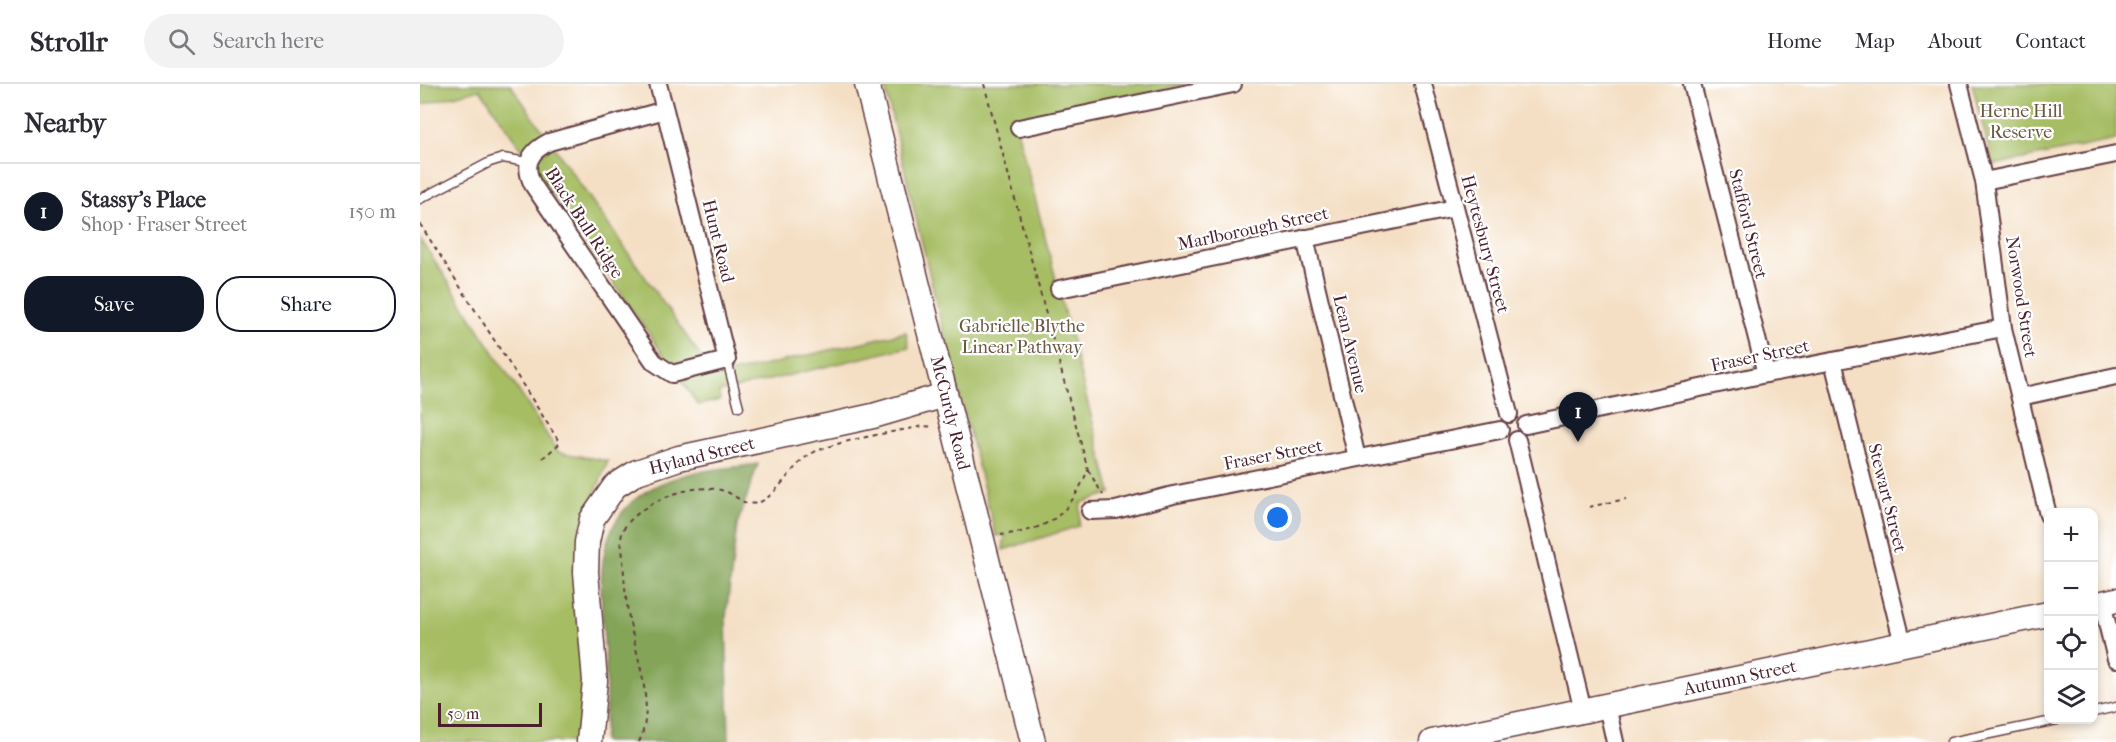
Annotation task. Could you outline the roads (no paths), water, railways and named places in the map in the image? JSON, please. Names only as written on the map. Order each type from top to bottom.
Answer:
[{"type":"street","name":"Hunt Road","points":[[658,84],[727,360]]},
{"type":"street","name":"McCurdy Road","points":[[867,84],[1033,742]]},
{"type":"street","points":[[1019,128],[1233,84]]},
{"type":"street","name":"Heytesbury Street","points":[[1423,84],[1509,414]]},
{"type":"street","name":"Stafford Street","points":[[1692,84],[1766,374]]},
{"type":"street","name":"Norwood Street","points":[[1959,84],[1984,181],[2003,328],[2047,508]]},
{"type":"street","name":"Black Bull Ridge","points":[[665,110],[537,147],[527,162],[528,174],[533,185],[654,362],[672,374],[727,360]]},
{"type":"street","points":[[1984,181],[2116,154]]},
{"type":"street","name":"Marlborough Street","points":[[1059,289],[1455,208]]},
{"type":"street","name":"Lean Avenue","points":[[1305,238],[1357,458]]},
{"type":"street","name":"Fraser Street","points":[[1526,425],[1766,374],[2003,328]]},
{"type":"street","name":"Stewart Street","points":[[1833,361],[1903,644]]},
{"type":"street","points":[[2020,397],[2116,376]]},
{"type":"street","name":"Hyland Street","points":[[589,742],[596,681],[586,572],[587,542],[592,519],[615,486],[637,472],[679,458],[873,416],[945,395]]},
{"type":"street","points":[[1509,414],[1518,414],[1526,425],[1523,436],[1517,440],[1508,440],[1500,429],[1501,422],[1509,414]]},
{"type":"street","name":"Fraser Street","points":[[1090,510],[1116,510],[1500,429]]},
{"type":"street","points":[[1517,440],[1583,711]]},
{"type":"street","points":[[2104,602],[2116,658]]},
{"type":"street","name":"Autumn Street","points":[[1432,742],[2044,615]]},
{"type":"street","points":[[1607,706],[1615,742]]},
{"type":"lane","points":[[420,199],[490,162],[503,158],[527,162]]},
{"type":"lane","name":"Hunt Road","points":[[727,360],[739,407]]},
{"type":"lane","points":[[2098,711],[2116,707]]},
{"type":"lane","points":[[1952,742],[2044,723]]},
{"type":"place","name":"Stassy's Place","points":[[1578,442]]},
{"type":"park label","name":"Herne Hill Reserve","points":[[2021,121]]},
{"type":"park label","name":"Gabrielle Blythe Linear Pathway","points":[[1022,336]]}]
